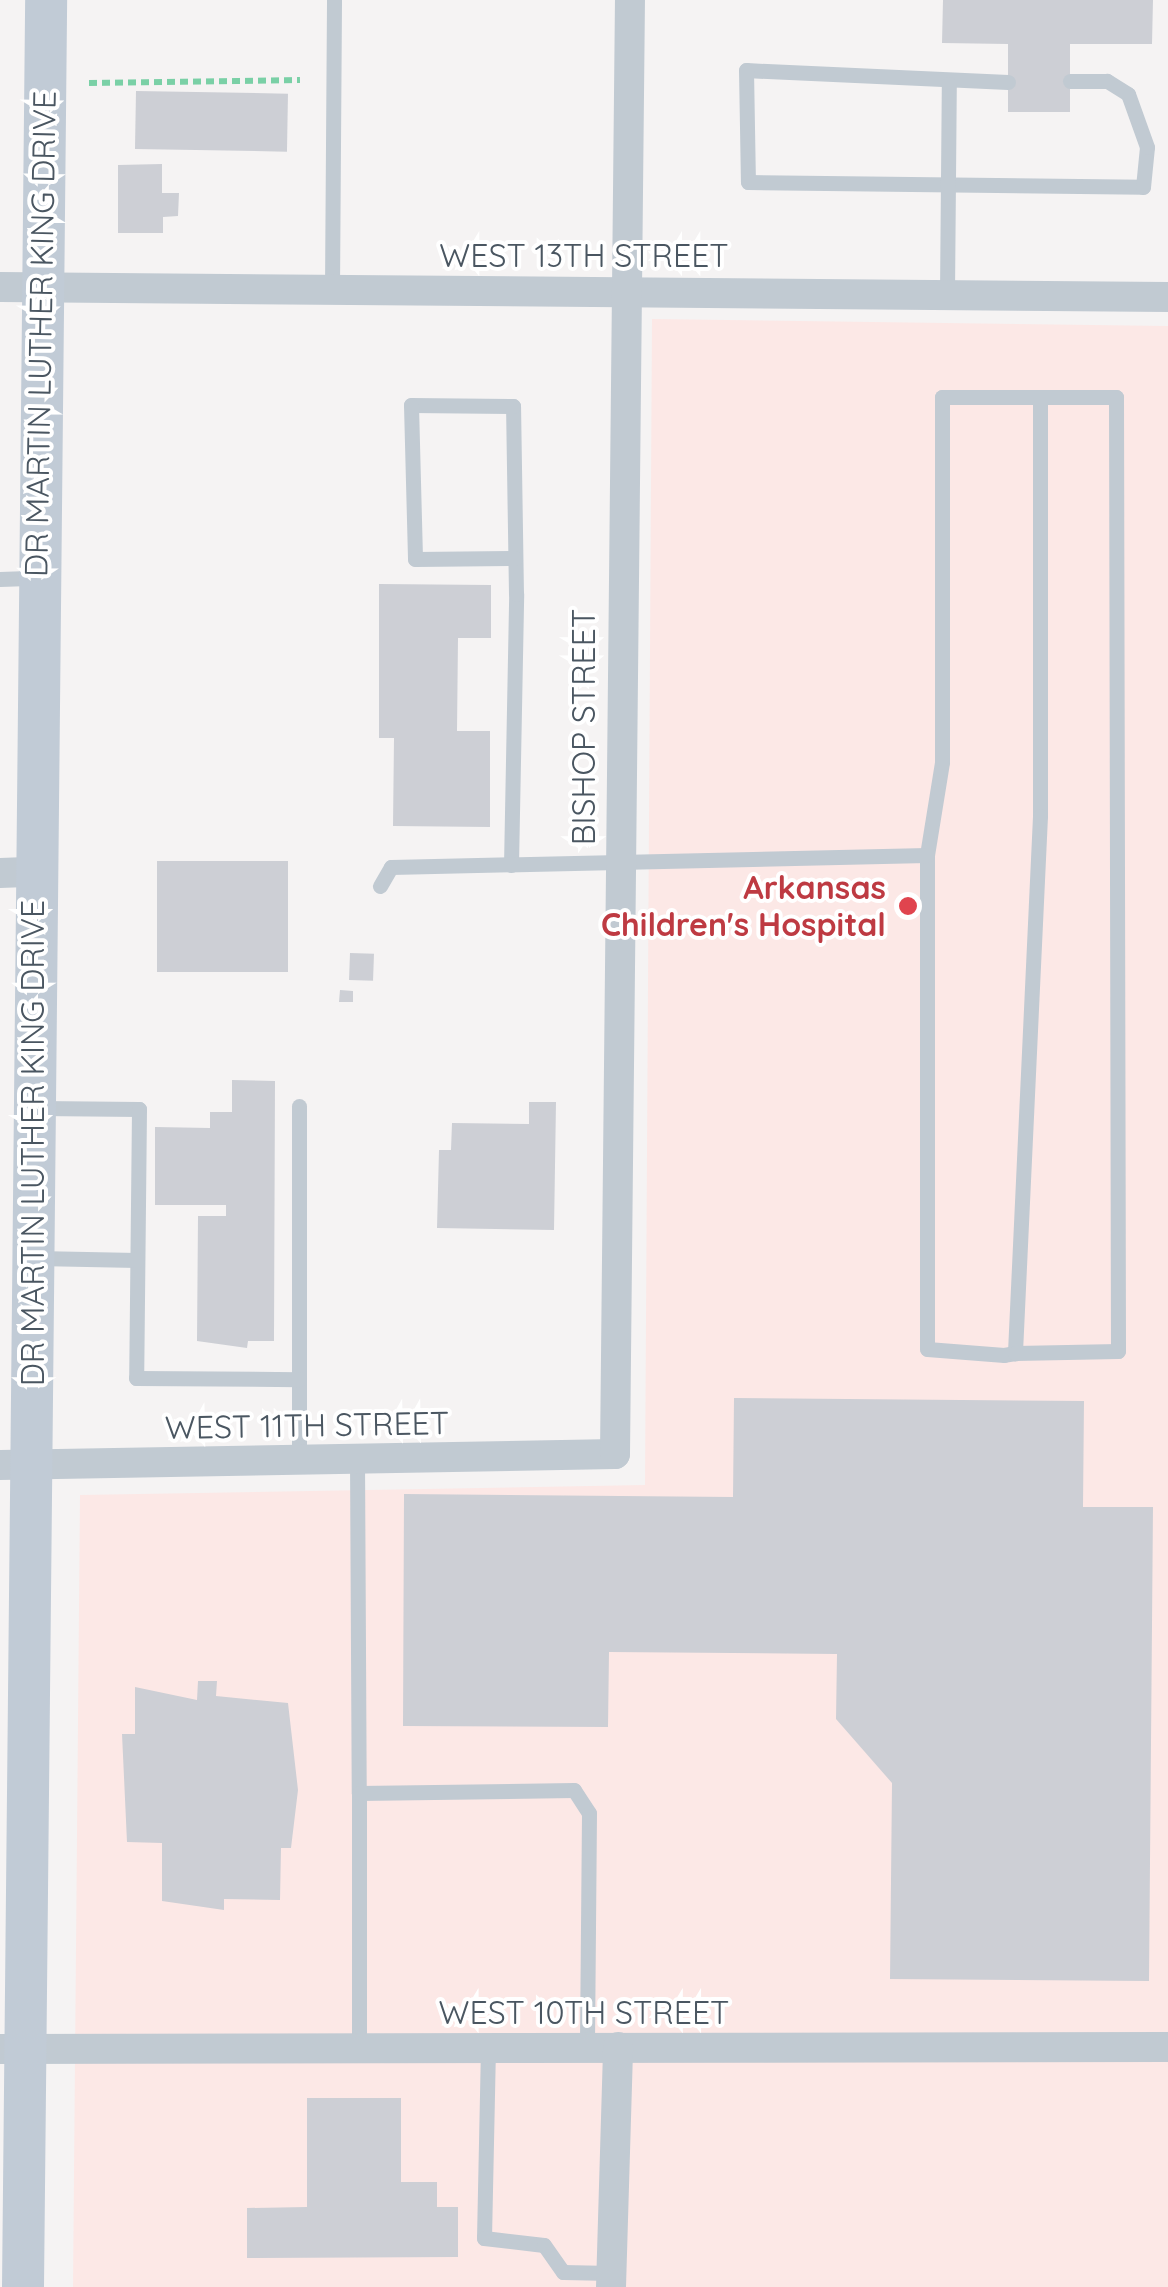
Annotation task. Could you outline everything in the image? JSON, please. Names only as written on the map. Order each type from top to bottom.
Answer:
[{"type":"main road","name":"DR MARTIN LUTHER KING DRIVE","points":[[22,2287],[12,2049],[14,1734],[22,1564],[15,1465],[31,1258],[32,1108],[16,873],[17,578],[44,287],[46,0]]},
{"type":"street","name":"BISHOP STREET","points":[[615,1454],[618,863],[630,0]]},
{"type":"street","name":"WEST 13TH STREET","points":[[0,287],[1168,296]]},
{"type":"street","name":"WEST 11TH STREET","points":[[15,1465],[615,1454]]},
{"type":"street","points":[[602,2047],[611,2280]]},
{"type":"street","name":"WEST 10TH STREET","points":[[12,2049],[1168,2047]]},
{"type":"lane","points":[[332,289],[334,0]]},
{"type":"lane","points":[[1008,82],[949,84],[746,70],[748,182],[1143,186],[1147,146],[1128,94],[1107,80],[1070,81]]},
{"type":"lane","points":[[947,293],[949,84]]},
{"type":"lane","points":[[942,397],[1040,397],[1116,397],[1118,1351],[1015,1353],[927,1349],[926,855],[942,762],[942,397]]},
{"type":"lane","points":[[1015,1353],[1040,816],[1040,397]]},
{"type":"lane","points":[[511,865],[515,558],[512,406],[411,404],[414,559],[515,558]]},
{"type":"lane","points":[[380,886],[392,867],[618,863],[664,855],[926,855]]},
{"type":"lane","points":[[299,1106],[299,1460]]},
{"type":"lane","points":[[32,1108],[139,1109],[136,1378],[299,1379]]},
{"type":"lane","points":[[31,1258],[137,1260]]},
{"type":"lane","points":[[358,1458],[359,2047]]},
{"type":"lane","points":[[359,1792],[574,1790],[589,1812],[602,2047]]},
{"type":"lane","points":[[488,2046],[484,2238],[544,2245],[564,2272],[611,2280]]},
{"type":"path","points":[[89,83],[300,80]]},
{"type":"shaded area","name":"Arkansas Children's Hospital","points":[[652,319],[1168,326],[1168,2287],[73,2287],[80,1495],[645,1485]]},
{"type":"building","points":[[943,0],[1153,0],[1152,44],[1070,44],[1070,112],[1008,112],[1008,44],[942,43]]},
{"type":"building","points":[[136,91],[288,94],[287,152],[135,149]]},
{"type":"building","points":[[162,164],[162,193],[179,193],[178,216],[163,217],[163,233],[118,233],[118,165]]},
{"type":"building","points":[[379,584],[491,585],[491,638],[458,638],[457,731],[490,731],[490,827],[393,826],[394,738],[379,738]]},
{"type":"building","points":[[157,861],[288,861],[288,972],[157,972]]},
{"type":"building","points":[[350,953],[374,954],[373,981],[349,980]]},
{"type":"building","points":[[340,990],[353,991],[353,1002],[339,1002]]},
{"type":"building","points":[[232,1080],[275,1081],[274,1341],[248,1341],[247,1348],[197,1341],[198,1216],[226,1216],[226,1205],[155,1205],[155,1127],[210,1128],[210,1112],[232,1112]]},
{"type":"building","points":[[529,1102],[556,1102],[554,1230],[437,1228],[439,1150],[451,1150],[452,1123],[529,1124]]},
{"type":"building","points":[[734,1398],[1084,1401],[1083,1507],[1153,1507],[1149,1981],[890,1979],[892,1783],[836,1719],[837,1654],[609,1652],[608,1727],[403,1726],[404,1494],[733,1497]]},
{"type":"building","points":[[198,1681],[217,1681],[216,1696],[288,1703],[298,1790],[291,1848],[281,1848],[280,1900],[224,1899],[224,1910],[162,1901],[162,1843],[127,1842],[122,1734],[135,1734],[135,1687],[197,1700]]},
{"type":"building","points":[[307,2098],[401,2098],[401,2182],[437,2182],[437,2207],[458,2207],[458,2257],[247,2258],[247,2208],[307,2207]]},
{"type":"place","name":"Arkansas Children's Hospital","points":[[908,906]]}]
